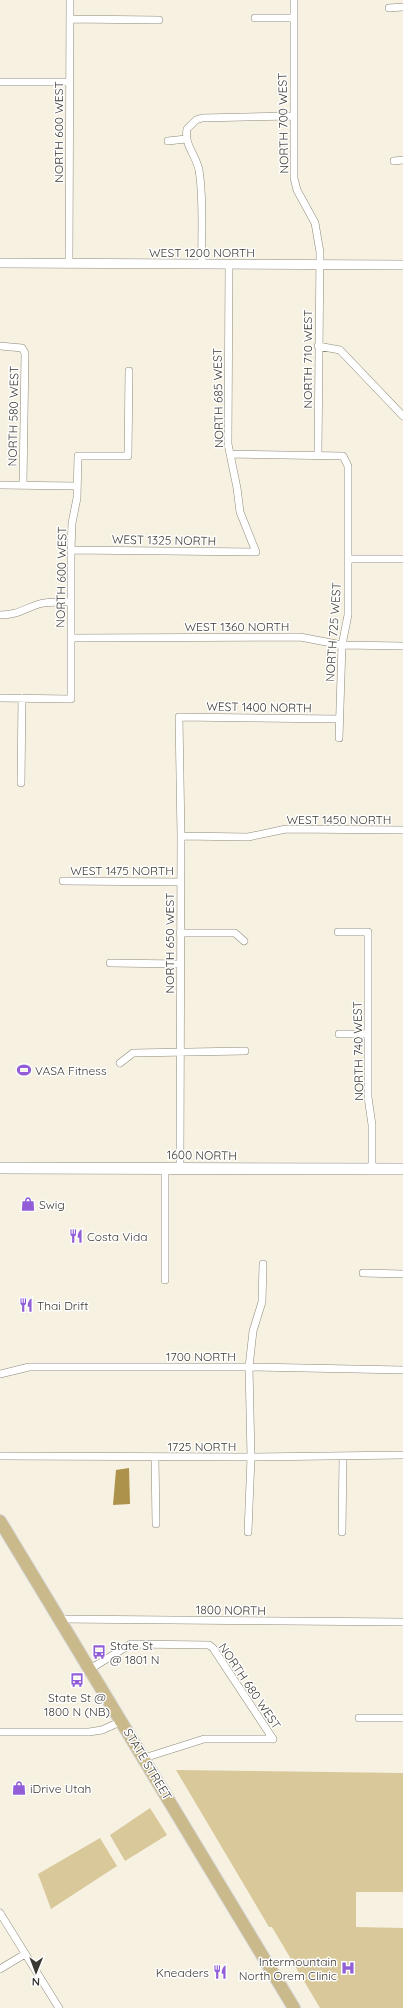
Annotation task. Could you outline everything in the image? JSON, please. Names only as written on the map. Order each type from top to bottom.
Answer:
[{"type":"main road","name":"1600 NORTH","points":[[0,1168],[403,1169]]},
{"type":"main road","name":"STATE STREET","points":[[0,1520],[294,2008]]},
{"type":"street","name":"NORTH 600 WEST","points":[[69,264],[70,0]]},
{"type":"street","name":"NORTH 700 WEST","points":[[294,0],[294,178],[297,190],[310,212],[317,229],[320,264]]},
{"type":"street","points":[[389,8],[403,7]]},
{"type":"street","points":[[70,18],[159,20]]},
{"type":"street","points":[[255,18],[294,18]]},
{"type":"street","points":[[0,82],[69,82]]},
{"type":"street","points":[[202,264],[201,192],[199,168],[186,139],[187,129],[190,124],[202,118],[293,116]]},
{"type":"street","points":[[168,141],[186,139]]},
{"type":"street","points":[[394,161],[403,160]]},
{"type":"street","name":"WEST 1200 NORTH","points":[[0,263],[403,265]]},
{"type":"street","name":"NORTH 685 WEST","points":[[229,264],[228,444],[237,488],[240,512],[256,552]]},
{"type":"street","name":"NORTH 710 WEST","points":[[318,454],[320,264]]},
{"type":"street","name":"NORTH 580 WEST","points":[[0,346],[22,348],[25,353],[23,485]]},
{"type":"street","points":[[318,346],[340,350],[403,416]]},
{"type":"street","name":"NORTH 600 WEST","points":[[22,698],[71,699],[71,550],[78,456],[128,456],[129,371]]},
{"type":"street","points":[[230,454],[318,454]]},
{"type":"street","name":"NORTH 725 WEST","points":[[318,454],[343,456],[348,466],[348,615],[342,645],[339,738]]},
{"type":"street","points":[[0,485],[76,486]]},
{"type":"street","name":"WEST 1325 NORTH","points":[[71,550],[256,552]]},
{"type":"street","points":[[348,559],[403,559]]},
{"type":"street","points":[[0,615],[23,612],[39,604],[71,602]]},
{"type":"street","name":"WEST 1360 NORTH","points":[[71,638],[300,637],[342,645],[403,646]]},
{"type":"street","points":[[0,698],[22,698],[21,783]]},
{"type":"street","name":"WEST 1400 NORTH","points":[[179,718],[339,719]]},
{"type":"street","name":"NORTH 650 WEST","points":[[179,718],[181,836],[179,1051],[180,1168]]},
{"type":"street","name":"WEST 1450 NORTH","points":[[181,836],[248,837],[286,829],[403,830]]},
{"type":"street","name":"WEST 1475 NORTH","points":[[63,881],[181,882]]},
{"type":"street","name":"NORTH 740 WEST","points":[[338,932],[368,932],[368,1034],[372,1169]]},
{"type":"street","points":[[180,933],[235,934],[244,941]]},
{"type":"street","points":[[110,963],[181,964]]},
{"type":"street","points":[[339,1034],[368,1034]]},
{"type":"street","points":[[120,1063],[133,1053],[167,1054],[179,1051],[245,1051]]},
{"type":"street","points":[[164,1280],[165,1168]]},
{"type":"street","points":[[248,1532],[251,1457],[249,1367],[253,1330],[262,1302],[263,1264]]},
{"type":"street","points":[[363,1273],[403,1274]]},
{"type":"street","name":"1700 NORTH","points":[[0,1374],[29,1367],[249,1367],[403,1370]]},
{"type":"street","name":"1725 NORTH","points":[[0,1456],[343,1457],[403,1455]]},
{"type":"street","points":[[156,1457],[156,1524]]},
{"type":"street","points":[[342,1532],[343,1457]]},
{"type":"street","name":"1800 NORTH","points":[[59,1619],[403,1622]]},
{"type":"street","name":"NORTH 680 WEST","points":[[90,1669],[130,1644],[209,1645],[213,1648],[272,1739],[204,1739],[144,1758]]},
{"type":"street","points":[[360,1718],[403,1718]]},
{"type":"street","points":[[0,1732],[89,1732],[102,1730],[122,1721]]},
{"type":"street","points":[[0,1912],[59,2008]]},
{"type":"street","points":[[0,1969],[25,1954]]},
{"type":"shaded area","points":[[129,1468],[130,1504],[113,1505],[116,1470]]},
{"type":"shaded area","points":[[176,1770],[403,1773],[403,1892],[356,1892],[356,1927],[403,1928],[403,2008],[320,2008],[272,1927],[269,1927]]},
{"type":"shaded area","points":[[150,1808],[167,1835],[125,1861],[110,1835]]},
{"type":"shaded area","points":[[100,1838],[117,1866],[51,1909],[38,1874]]},
{"type":"place","name":"VASA Fitness","points":[[24,1070]]},
{"type":"place","name":"Swig","points":[[28,1204]]},
{"type":"place","name":"Costa Vida","points":[[76,1236]]},
{"type":"place","name":"Thai Drift","points":[[26,1305]]},
{"type":"place","name":"State St @ 1801 N","points":[[99,1652]]},
{"type":"place","name":"State St @ 1800 N (NB)","points":[[77,1680]]},
{"type":"place","name":"iDrive Utah","points":[[19,1788]]},
{"type":"place","name":"Intermountain North Orem Clinic","points":[[348,1968]]},
{"type":"place","name":"Kneaders","points":[[220,1972]]}]
